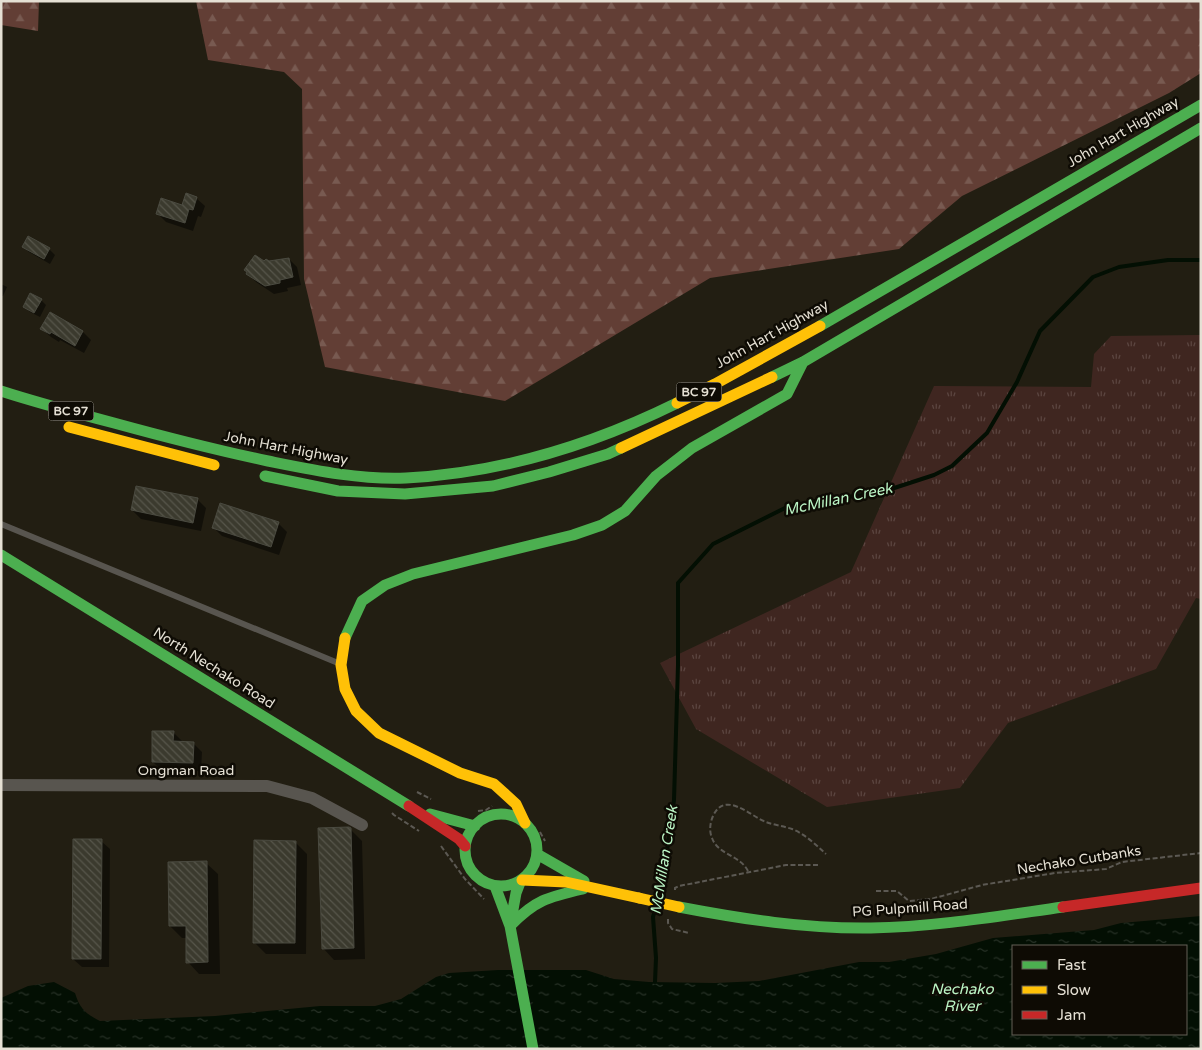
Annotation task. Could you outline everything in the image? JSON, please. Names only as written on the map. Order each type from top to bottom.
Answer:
[{"type":"main road","name":"John Hart Highway","points":[[1,391],[232,454],[338,474],[405,478],[489,470],[536,459],[611,433],[661,412],[742,370],[1201,105]]},
{"type":"main road","name":"BC 97","points":[[255,474],[338,491],[405,494],[493,486],[549,472],[608,454],[803,362],[1201,128]]},
{"type":"main road","points":[[526,823],[516,817],[499,814],[483,819],[475,826],[468,835],[465,846],[466,858],[470,869],[478,878],[495,886],[512,885],[522,880],[529,874],[537,854],[537,843],[533,832],[516,804],[494,784],[460,772],[379,733],[356,711],[345,689],[341,665],[345,635],[362,601],[384,585],[413,574],[573,535],[602,525],[625,511],[656,476],[692,448],[787,394],[803,362]]},
{"type":"main road","name":"BC 97","points":[[61,424],[227,468]]},
{"type":"main road","name":"North Nechako Road","points":[[1,555],[411,807],[459,839],[465,846]]},
{"type":"main road","name":"North Nechako Road","points":[[411,807],[440,818],[475,826]]},
{"type":"main road","points":[[537,854],[593,886]]},
{"type":"main road","points":[[522,880],[540,879],[593,886]]},
{"type":"main road","points":[[510,926],[516,892],[522,880]]},
{"type":"main road","points":[[495,886],[510,926],[533,1049]]},
{"type":"main road","points":[[510,926],[528,909],[554,896],[593,886]]},
{"type":"main road","name":"PG Pulpmill Road","points":[[593,886],[639,898],[674,910],[795,924],[850,927],[896,927],[953,922],[1201,888]]},
{"type":"street","name":"Ongman Road","points":[[1,784],[267,786],[312,798],[362,825]]},
{"type":"lane","points":[[1,524],[341,665]]},
{"type":"path","points":[[749,872],[746,866],[739,860],[717,848],[712,838],[710,828],[712,817],[716,810],[724,806],[734,805],[767,823],[794,830],[810,840],[826,854]]},
{"type":"path","name":"Nechako Cutbanks","points":[[876,891],[897,891],[909,901],[931,899],[982,884],[1055,873],[1106,869],[1122,862],[1201,853]]},
{"type":"path","points":[[673,896],[675,888],[679,886],[786,865],[820,865]]},
{"type":"path","points":[[674,910],[668,921],[670,926],[676,930],[689,933]]},
{"type":"green space","points":[[1,1],[39,1],[38,31],[1,25]]},
{"type":"green space","points":[[196,1],[1201,1],[1201,73],[1169,93],[962,196],[899,249],[710,278],[505,401],[325,367],[304,279],[302,89],[284,72],[208,60]]},
{"type":"green space","points":[[1201,335],[1201,599],[1196,598],[1156,669],[1008,723],[960,788],[827,807],[696,729],[660,663],[851,572],[934,386],[1091,387],[1094,354],[1111,336]]},
{"type":"water","name":"Nechako River","points":[[1201,916],[1201,1049],[1,1049],[1,998],[28,986],[54,982],[75,993],[84,1010],[90,1016],[100,1021],[215,1016],[320,1006],[375,1006],[401,999],[436,977],[449,973],[498,970],[586,970],[614,979],[649,982],[715,983],[759,981],[859,962],[889,962],[936,954],[993,938],[1094,930],[1121,923]]},
{"type":"building","points":[[186,193],[197,197],[193,210],[189,209],[185,223],[156,214],[161,198],[182,205]]},
{"type":"building","points":[[28,236],[50,248],[44,259],[22,247]]},
{"type":"building","points":[[255,255],[264,261],[266,259],[269,261],[289,258],[293,277],[280,280],[280,283],[265,286],[246,274],[247,272],[244,270]]},
{"type":"building","points":[[30,293],[42,299],[34,313],[23,307]]},
{"type":"building","points":[[50,312],[83,331],[75,346],[51,332],[50,334],[40,329]]},
{"type":"building","points":[[136,486],[198,498],[193,523],[131,510]]},
{"type":"building","points":[[220,503],[279,522],[271,547],[212,528]]},
{"type":"building","points":[[152,731],[174,731],[173,741],[194,742],[193,763],[152,762]]},
{"type":"building","points":[[318,828],[351,828],[354,948],[322,949]]},
{"type":"building","points":[[73,839],[102,839],[101,959],[72,959]]},
{"type":"building","points":[[254,840],[296,841],[295,943],[253,943]]},
{"type":"building","points":[[207,861],[208,962],[186,963],[186,926],[169,926],[168,862]]},
{"type":"waterway","name":"McMillan Creek","points":[[658,897],[674,800],[678,665],[678,583],[713,544],[785,508],[815,501],[885,491],[934,475],[952,466],[987,433],[1017,382],[1040,331],[1093,277],[1119,267],[1168,260],[1201,260]]},
{"type":"waterway","name":"McMillan Creek","points":[[655,982],[656,958],[653,917],[656,906]]},
{"type":"traffic: fast","points":[[820,326],[1201,105]]},
{"type":"traffic: fast","points":[[772,377],[803,362],[1201,128]]},
{"type":"traffic: fast","points":[[345,638],[362,601],[385,585],[413,574],[573,535],[602,525],[625,511],[656,476],[692,448],[787,394],[803,362]]},
{"type":"traffic: fast","points":[[1,391],[57,408],[249,457],[337,474],[389,478],[441,475],[511,463],[579,444],[612,432],[677,403]]},
{"type":"traffic: fast","points":[[265,476],[338,491],[405,494],[493,486],[549,472],[608,454],[621,448]]},
{"type":"traffic: fast","points":[[1,555],[409,806]]},
{"type":"traffic: fast","points":[[430,814],[475,826]]},
{"type":"traffic: fast","points":[[501,814],[521,820],[531,830],[537,850],[531,870],[521,880],[501,886],[481,880],[471,870],[465,850],[471,830],[481,820],[501,814]]},
{"type":"traffic: fast","points":[[537,854],[584,881]]},
{"type":"traffic: fast","points":[[510,926],[516,893],[521,880]]},
{"type":"traffic: fast","points":[[495,886],[510,926],[533,1049]]},
{"type":"traffic: fast","points":[[510,926],[535,905],[551,897],[583,889]]},
{"type":"traffic: fast","points":[[679,907],[774,922],[847,928],[943,923],[1063,907]]},
{"type":"traffic: slow","points":[[677,403],[820,326]]},
{"type":"traffic: slow","points":[[621,448],[772,377]]},
{"type":"traffic: slow","points":[[69,427],[214,465]]},
{"type":"traffic: slow","points":[[345,638],[341,665],[345,689],[356,711],[379,733],[460,773],[494,784],[516,804],[525,823]]},
{"type":"traffic: slow","points":[[522,880],[566,882],[639,898]]},
{"type":"traffic: slow","points":[[639,898],[679,907]]},
{"type":"traffic: jam","points":[[409,806],[459,839],[465,846]]},
{"type":"traffic: jam","points":[[1063,907],[1201,888]]}]
